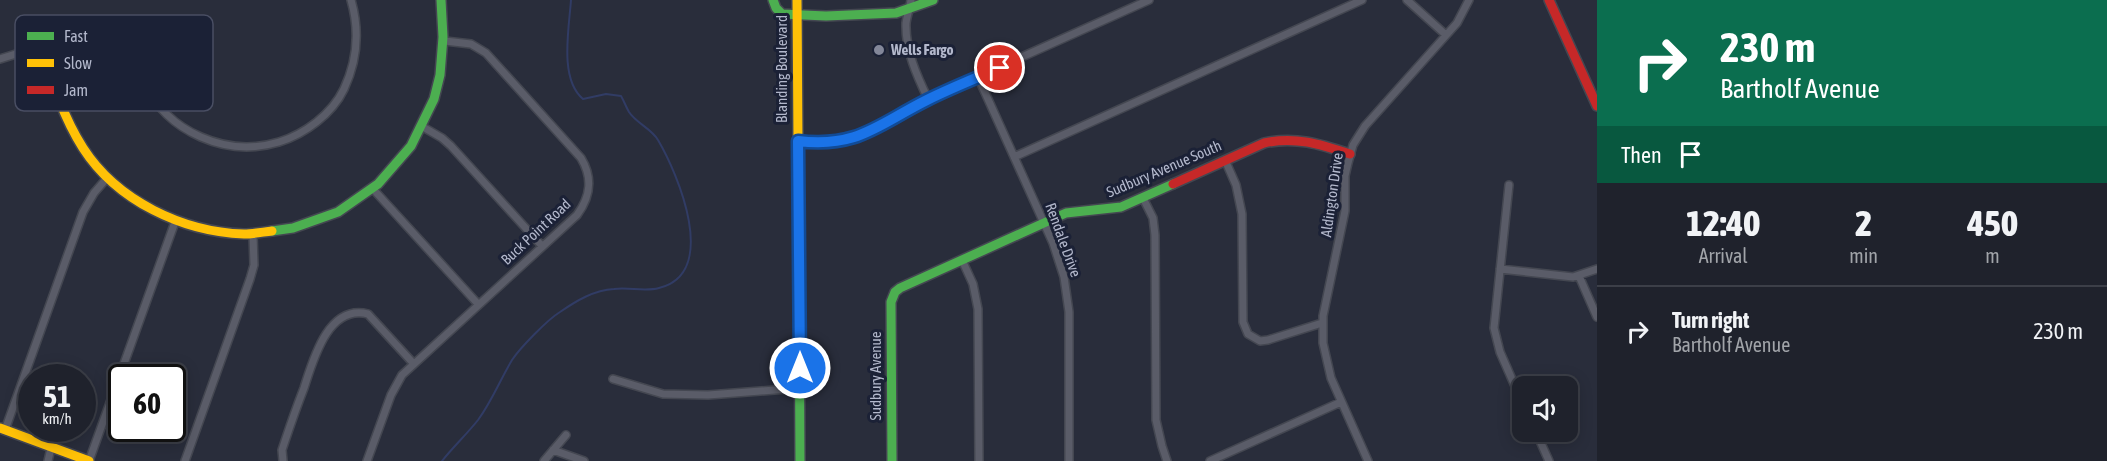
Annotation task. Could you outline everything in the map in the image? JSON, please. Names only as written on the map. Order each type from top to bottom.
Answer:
[{"type":"street","points":[[164,111],[180,126],[202,138],[220,144],[269,145],[300,133],[333,105],[350,76],[357,43],[357,26],[351,0]]},
{"type":"street","points":[[63,111],[84,152],[107,178],[142,205],[175,222],[210,231],[254,235],[293,230],[327,218],[373,189],[399,164],[423,127],[440,80],[445,41],[441,0]]},
{"type":"street","points":[[773,0],[776,8],[782,14],[797,15],[882,14],[910,4],[933,0]]},
{"type":"street","name":"Blanding Boulevard","points":[[797,0],[800,461]]},
{"type":"street","points":[[798,141],[841,141],[857,138],[928,99],[1149,0]]},
{"type":"street","points":[[1014,157],[1362,0]]},
{"type":"street","points":[[1407,0],[1446,35]]},
{"type":"street","name":"Aldington Drive","points":[[1368,461],[1341,402],[1326,361],[1322,323],[1345,211],[1345,176],[1357,137],[1457,23],[1469,0]]},
{"type":"street","points":[[1549,0],[1597,106]]},
{"type":"street","points":[[910,4],[906,23],[909,52],[928,99]]},
{"type":"street","name":"Buck Point Road","points":[[368,461],[395,385],[402,375],[577,215],[590,186],[581,158],[486,53],[471,44],[445,41]]},
{"type":"street","points":[[0,59],[15,54]]},
{"type":"street","name":"Rendale Drive","points":[[978,77],[1044,222],[1059,260],[1068,296],[1069,461]]},
{"type":"street","points":[[423,127],[451,146],[542,246]]},
{"type":"street","name":"Sudbury Avenue South","points":[[895,292],[1044,222],[1077,210],[1105,210],[1121,207],[1264,143],[1291,138],[1313,141],[1350,154]]},
{"type":"street","points":[[1226,160],[1240,200],[1243,322],[1248,334],[1260,341],[1268,340],[1322,323]]},
{"type":"street","points":[[107,178],[94,193],[83,212],[2,429],[89,461],[175,222]]},
{"type":"street","points":[[1509,185],[1494,328],[1496,340],[1512,378]]},
{"type":"street","points":[[373,189],[478,304]]},
{"type":"street","points":[[1143,198],[1153,218],[1155,235],[1156,420],[1167,461]]},
{"type":"street","points":[[185,461],[250,279],[254,265],[254,235]]},
{"type":"street","points":[[962,260],[973,284],[978,309],[979,461]]},
{"type":"street","points":[[1500,269],[1573,277],[1597,269]]},
{"type":"street","points":[[1579,276],[1597,317]]},
{"type":"street","name":"Sudbury Avenue","points":[[892,461],[891,302],[895,292]]},
{"type":"street","points":[[284,461],[282,450],[318,347],[332,327],[343,318],[360,312],[368,314],[413,363]]},
{"type":"street","points":[[613,379],[663,394],[708,395],[800,388]]},
{"type":"street","points":[[1210,461],[1341,402]]},
{"type":"street","points":[[544,461],[566,435]]},
{"type":"street","points":[[1540,442],[1549,461]]},
{"type":"street","points":[[48,461],[51,447]]},
{"type":"street","points":[[553,450],[584,461]]},
{"type":"waterway","points":[[442,461],[478,420],[516,355],[534,334],[555,316],[579,300],[599,291],[659,288],[677,279],[687,263],[691,244],[689,221],[675,175],[658,140],[632,116],[621,96],[606,94],[583,99],[571,79],[567,53],[571,0]]},
{"type":"traffic: fast","points":[[272,231],[293,228],[338,212],[378,184],[411,146],[434,99],[440,75],[443,37],[441,0]]},
{"type":"traffic: fast","points":[[773,0],[776,8],[782,14],[826,16],[896,13],[933,0]]},
{"type":"traffic: fast","points":[[892,461],[891,302],[895,292],[1066,213],[1121,207],[1173,184]]},
{"type":"traffic: fast","points":[[799,282],[800,461]]},
{"type":"traffic: slow","points":[[797,0],[799,282]]},
{"type":"traffic: slow","points":[[64,111],[76,136],[97,167],[114,184],[153,210],[175,220],[221,232],[244,234],[272,231]]},
{"type":"traffic: slow","points":[[0,428],[89,461]]},
{"type":"traffic: jam","points":[[1549,0],[1597,106]]},
{"type":"traffic: jam","points":[[1173,184],[1264,143],[1275,141],[1307,142],[1350,154]]},
{"type":"place","name":"Wells Fargo","points":[[879,50]]},
{"type":"route","points":[[800,368],[798,141],[841,141],[857,138],[928,99],[1000,68]]}]
